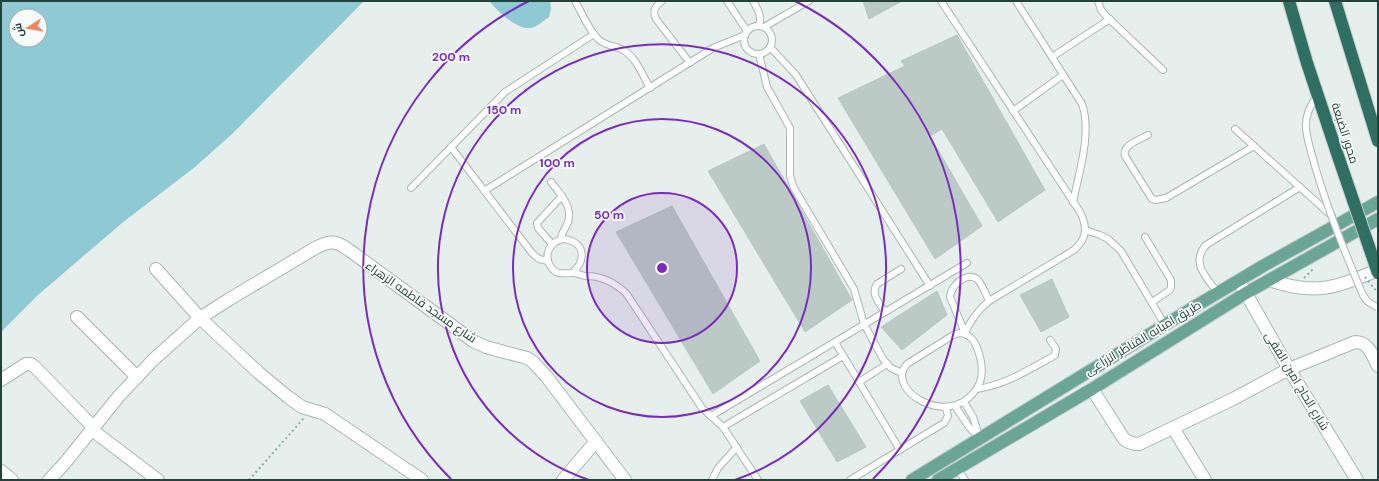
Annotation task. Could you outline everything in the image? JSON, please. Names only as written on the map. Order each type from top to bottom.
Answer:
[{"type":"highway","name":"محور الضبعة","points":[[1289,1],[1318,94],[1378,271]]},
{"type":"highway","points":[[1335,1],[1378,141]]},
{"type":"main road","name":"طريق امبابه القناطر الزراعى","points":[[912,480],[1165,324],[1378,202]]},
{"type":"main road","name":"طريق امبابه القناطر الزراعى","points":[[938,480],[1092,388],[1246,293],[1378,219]]},
{"type":"main road","points":[[980,439],[988,450]]},
{"type":"street","name":"شارع مسجد فاطمه الزهراء","points":[[200,318],[244,289],[317,247],[329,241],[335,242],[349,250],[473,341],[527,358],[534,362],[625,480]]},
{"type":"street","points":[[156,269],[200,318],[259,373],[288,397],[302,407],[325,414],[422,480]]},
{"type":"street","points":[[1269,280],[1287,286],[1306,289],[1324,288],[1343,284],[1378,271]]},
{"type":"street","name":"شارع الحاج امين الفقى","points":[[1239,281],[1357,480]]},
{"type":"street","points":[[77,317],[137,377]]},
{"type":"street","points":[[49,480],[64,464],[119,396],[154,359],[200,318]]},
{"type":"street","points":[[1092,388],[1124,439],[1128,442],[1139,444],[1174,428],[1290,369],[1355,342],[1366,345],[1378,366]]},
{"type":"street","points":[[1,380],[26,364],[35,366],[93,429],[158,480]]},
{"type":"street","points":[[1174,428],[1205,480]]},
{"type":"street","points":[[563,480],[596,441]]},
{"type":"street","points":[[1,471],[12,480]]},
{"type":"lane","points":[[575,1],[594,34],[602,42],[624,50],[629,54],[650,88]]},
{"type":"lane","points":[[662,1],[655,8],[654,16],[690,63]]},
{"type":"lane","points":[[727,1],[746,33],[745,44],[747,48],[754,54],[767,51],[770,47],[772,38],[768,30],[762,27]]},
{"type":"lane","points":[[753,1],[761,17],[762,27]]},
{"type":"lane","points":[[484,191],[713,48],[746,33],[751,28],[762,27],[809,1]]},
{"type":"lane","points":[[941,1],[1073,202],[1084,221],[1085,230],[1084,238],[1074,250],[989,301],[974,315],[965,333]]},
{"type":"lane","points":[[1016,1],[1082,104],[1085,113],[1086,132],[1073,202]]},
{"type":"lane","points":[[1098,1],[1102,10],[1110,19],[1163,70]]},
{"type":"lane","points":[[1052,57],[1110,19]]},
{"type":"lane","points":[[411,188],[505,92],[594,34]]},
{"type":"lane","points":[[770,47],[796,75],[930,286]]},
{"type":"lane","points":[[759,54],[767,87],[790,128],[792,182],[854,289],[864,324],[886,364],[902,373]]},
{"type":"lane","points":[[1013,111],[1063,75]]},
{"type":"lane","points":[[1318,94],[1310,104],[1306,116],[1306,128],[1317,173],[1345,255],[1363,295],[1367,301],[1378,308]]},
{"type":"lane","points":[[1235,129],[1341,224]]},
{"type":"lane","points":[[1148,135],[1126,147],[1124,152],[1152,199],[1156,200],[1166,198],[1254,146]]},
{"type":"lane","points":[[451,147],[532,253],[539,259],[548,261]]},
{"type":"lane","points":[[551,182],[567,203],[569,217],[561,239]]},
{"type":"lane","points":[[1218,293],[1199,264],[1199,257],[1202,250],[1206,245],[1300,187]]},
{"type":"lane","points":[[552,244],[538,228],[537,223],[562,196]]},
{"type":"lane","points":[[1085,230],[1108,239],[1121,251],[1165,324]]},
{"type":"lane","points":[[1145,237],[1172,284],[1170,290],[1152,302]]},
{"type":"lane","points":[[572,273],[581,264],[581,251],[578,245],[573,241],[561,239],[552,244],[547,255],[550,267],[560,274],[572,273],[583,276],[599,277],[618,286],[626,294],[702,408],[723,427],[758,480]]},
{"type":"lane","points":[[711,416],[968,263]]},
{"type":"lane","points":[[885,312],[874,295],[875,287],[877,284],[901,269]]},
{"type":"lane","points":[[965,333],[955,334],[907,364],[902,373],[903,382],[909,392],[918,399],[937,407],[946,408],[964,402],[972,396],[977,389],[982,372],[981,361],[974,341],[965,333],[950,297],[950,293],[954,285],[967,278],[976,278],[989,301]]},
{"type":"lane","points":[[977,389],[1007,381],[1055,355],[1056,349],[1050,340]]},
{"type":"lane","points":[[835,342],[900,450]]},
{"type":"lane","points":[[723,427],[843,356]]},
{"type":"lane","points":[[859,382],[886,364]]},
{"type":"lane","points":[[964,402],[976,424],[980,439]]},
{"type":"lane","points":[[955,406],[980,439]]},
{"type":"lane","points":[[850,480],[944,423],[948,416],[946,408]]},
{"type":"lane","points":[[712,480],[718,468],[737,447]]},
{"type":"lane","points":[[957,469],[965,480]]},
{"type":"path","points":[[248,480],[311,410]]},
{"type":"water","points":[[1,1],[364,1],[232,134],[195,167],[122,223],[38,295],[1,332]]},
{"type":"water","points":[[489,1],[550,1],[551,9],[549,17],[540,24],[530,28],[525,28],[507,19]]},
{"type":"building","points":[[863,1],[902,1],[869,19]]},
{"type":"building","points":[[957,35],[1045,190],[998,222],[942,129],[930,136],[982,226],[935,259],[838,98],[905,66],[901,61]]},
{"type":"building","points":[[764,144],[852,300],[805,332],[708,171]]},
{"type":"building","points":[[672,206],[760,361],[713,394],[616,232]]},
{"type":"building","points":[[1052,279],[1069,317],[1041,332],[1020,295]]},
{"type":"building","points":[[937,291],[947,315],[902,350],[881,327]]},
{"type":"building","points":[[828,385],[866,447],[837,462],[800,401]]}]
